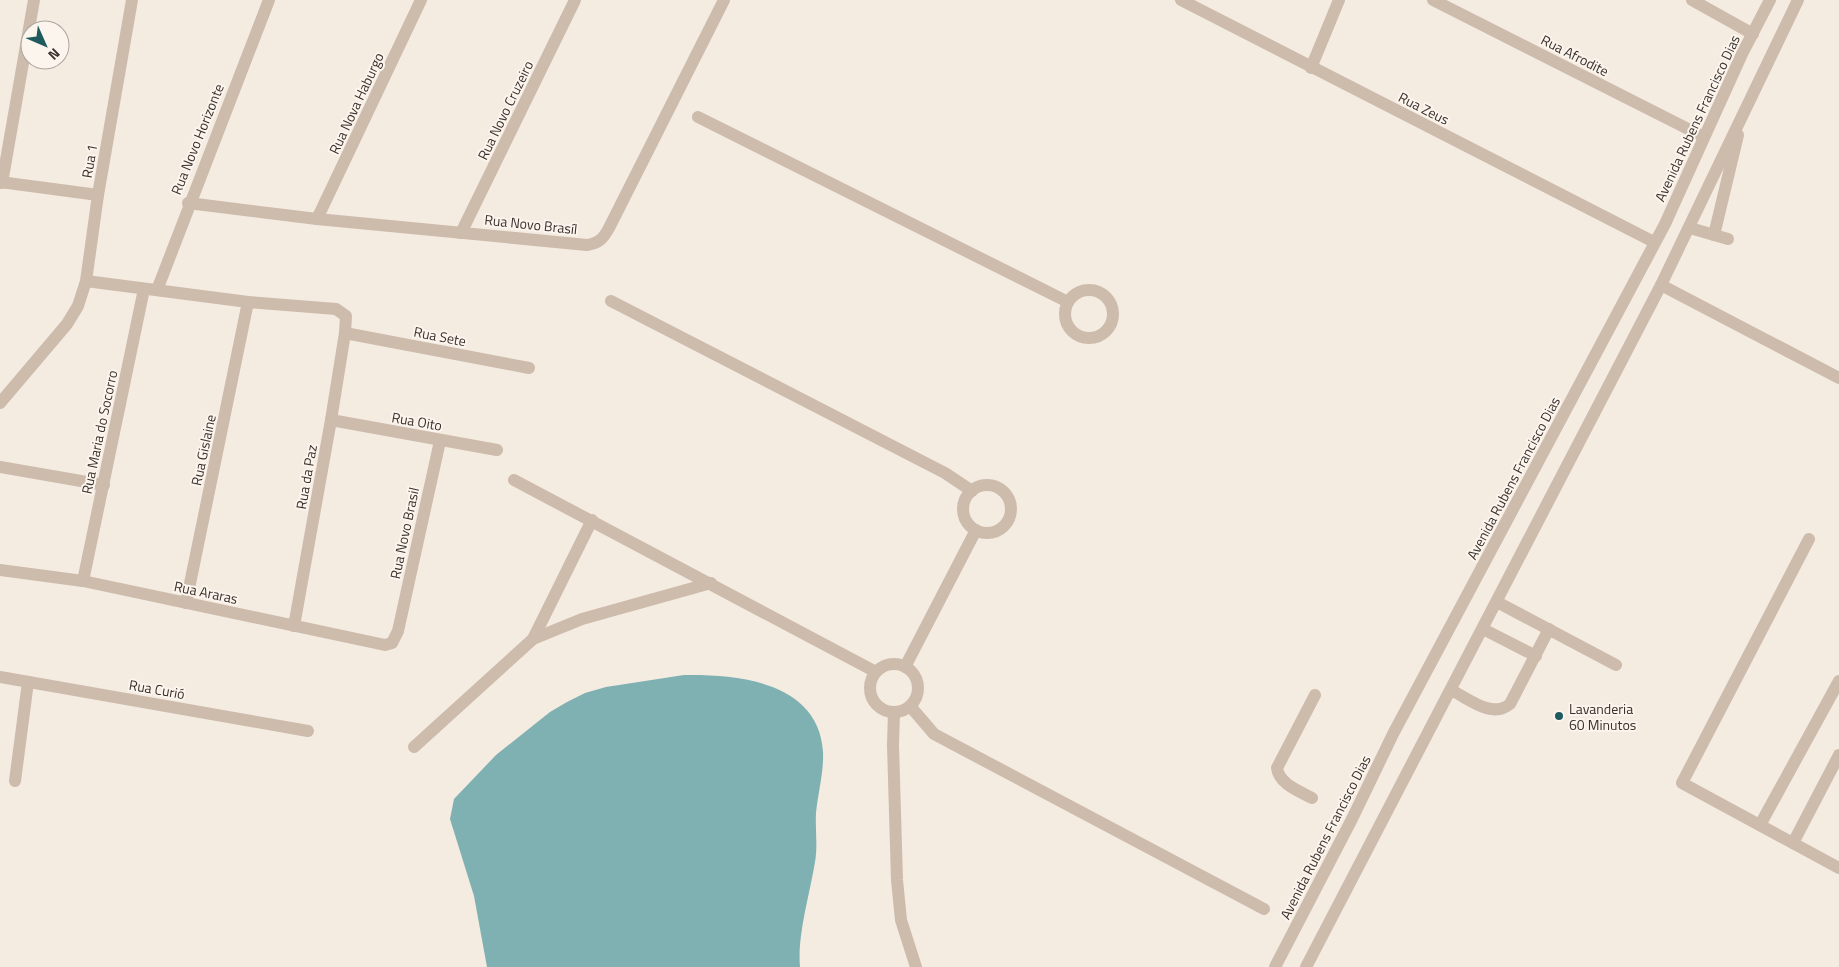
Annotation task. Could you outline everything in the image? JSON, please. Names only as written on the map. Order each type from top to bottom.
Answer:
[{"type":"street","points":[[34,0],[1,183],[98,195]]},
{"type":"street","name":"Rua 1","points":[[0,403],[67,324],[78,306],[86,282],[98,195],[132,0]]},
{"type":"street","name":"Rua Novo Horizonte","points":[[150,290],[188,203],[268,0]]},
{"type":"street","name":"Rua Nova Haburgo","points":[[317,219],[422,0]]},
{"type":"street","name":"Rua Novo Cruzeiro","points":[[462,232],[575,0]]},
{"type":"street","name":"Rua Novo Brasíl","points":[[188,203],[317,219],[587,245],[597,243],[603,238],[724,0]]},
{"type":"street","name":"Rua Zeus","points":[[1181,0],[1654,242]]},
{"type":"street","points":[[1311,68],[1338,0]]},
{"type":"street","name":"Rua Afrodite","points":[[1433,0],[1704,137]]},
{"type":"street","points":[[1692,0],[1753,34]]},
{"type":"street","name":"Avenida Rubens Francisco Dias","points":[[1275,967],[1352,819],[1393,734],[1665,224],[1704,137],[1770,0]]},
{"type":"street","points":[[1306,967],[1662,285],[1798,0]]},
{"type":"street","points":[[1714,235],[1746,106]]},
{"type":"street","points":[[698,117],[1068,302]]},
{"type":"street","points":[[1690,228],[1728,239]]},
{"type":"street","points":[[86,282],[248,302],[336,309],[346,316],[345,333]]},
{"type":"street","points":[[1662,285],[1839,378]]},
{"type":"street","name":"Rua Maria do Socorro","points":[[83,581],[150,290]]},
{"type":"street","points":[[611,301],[945,473],[972,491]]},
{"type":"street","name":"Rua Gislaine","points":[[186,603],[248,302]]},
{"type":"street","name":"Rua Sete","points":[[345,333],[529,368]]},
{"type":"street","name":"Rua da Paz","points":[[294,626],[345,333]]},
{"type":"street","name":"Rua Oito","points":[[331,420],[497,450]]},
{"type":"street","name":"Rua Novo Brasil","points":[[398,631],[440,440]]},
{"type":"street","points":[[0,467],[104,485]]},
{"type":"street","points":[[514,480],[876,672]]},
{"type":"street","points":[[986,485],[999,488],[1009,499],[1011,507],[1008,522],[1003,527],[989,533],[976,530],[965,519],[964,503],[972,491],[986,485]]},
{"type":"street","points":[[414,747],[533,638],[592,520]]},
{"type":"street","points":[[905,667],[976,530]]},
{"type":"street","points":[[1809,539],[1682,784],[1839,868]]},
{"type":"street","name":"Rua Araras","points":[[0,570],[83,581],[385,645],[392,643],[398,631]]},
{"type":"street","points":[[533,638],[582,619],[711,583]]},
{"type":"street","points":[[1497,602],[1616,665]]},
{"type":"street","points":[[1483,628],[1536,656]]},
{"type":"street","points":[[1451,690],[1493,711],[1503,710],[1510,704],[1549,629]]},
{"type":"street","points":[[890,664],[905,667],[917,681],[918,690],[910,706],[894,712],[879,707],[874,701],[870,686],[876,672],[890,664]]},
{"type":"street","name":"Rua Curió","points":[[0,676],[308,731]]},
{"type":"street","points":[[1760,825],[1839,681]]},
{"type":"street","points":[[15,781],[28,682]]},
{"type":"street","points":[[1312,798],[1286,783],[1280,776],[1277,768],[1315,695]]},
{"type":"street","points":[[910,706],[934,734],[1264,909]]},
{"type":"street","points":[[894,712],[893,745],[897,880],[902,920],[916,967]]},
{"type":"street","points":[[1793,843],[1839,755]]},
{"type":"water","points":[[684,675],[705,675],[751,680],[772,687],[792,697],[807,710],[818,729],[823,759],[816,813],[816,856],[802,928],[800,967],[487,967],[474,896],[450,819],[454,799],[496,755],[550,712],[567,702],[585,693],[606,687]]},
{"type":"place","name":"Lavanderia 60 Minutos","points":[[1559,716]]}]
